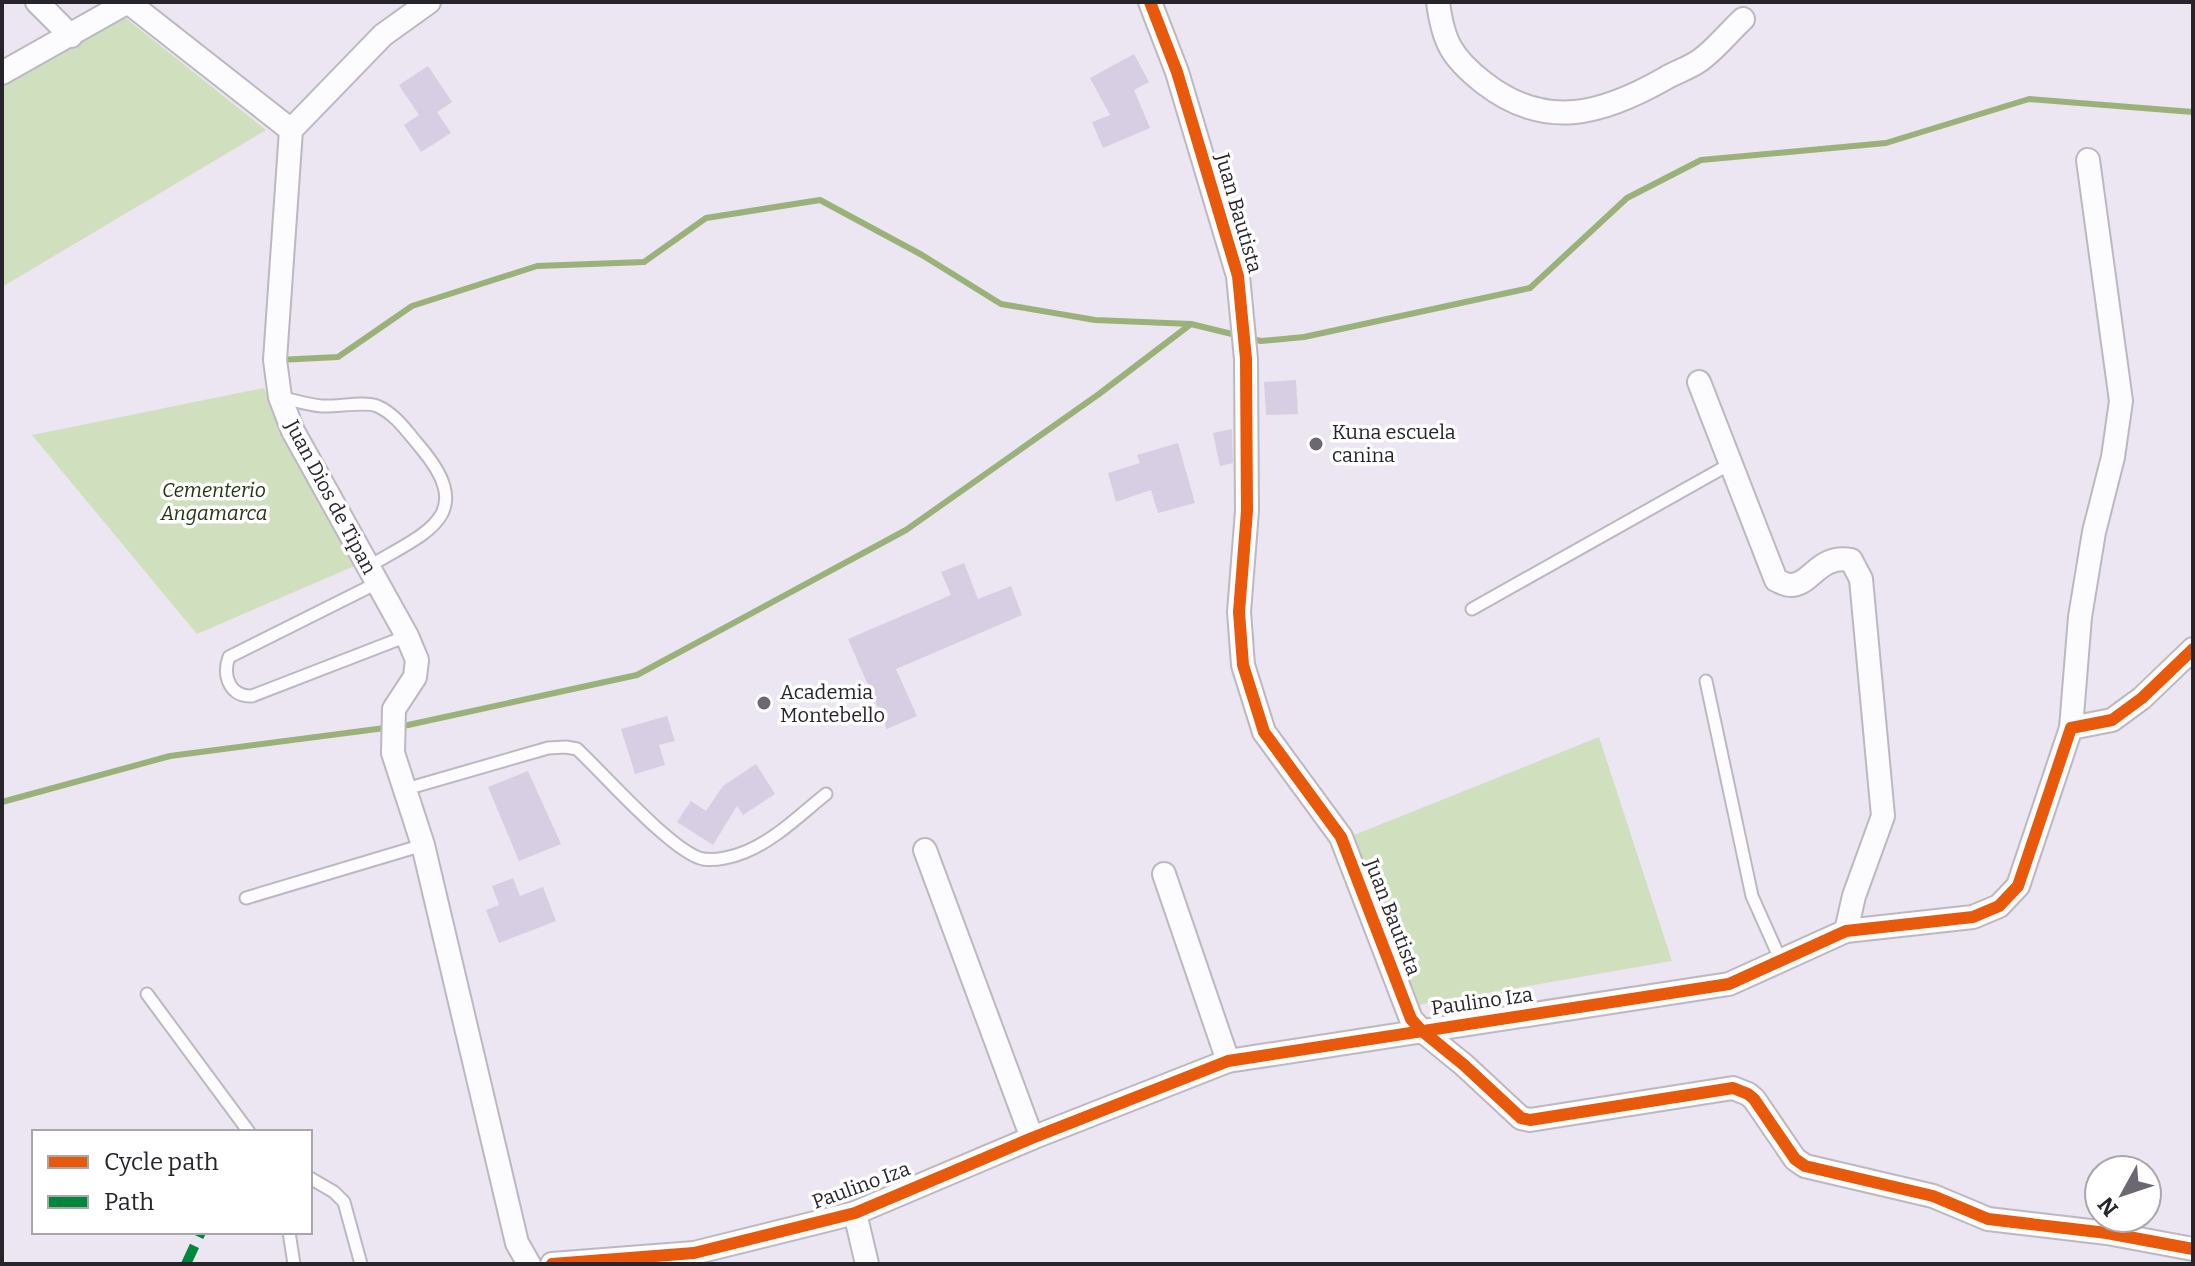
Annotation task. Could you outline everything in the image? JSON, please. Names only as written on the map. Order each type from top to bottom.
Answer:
[{"type":"street","points":[[37,2],[71,36]]},
{"type":"street","points":[[2,73],[128,2],[291,130],[383,35],[429,2]]},
{"type":"street","name":"Juan Bautista","points":[[1150,2],[1177,72],[1238,276],[1246,359],[1247,511],[1239,612],[1243,665],[1264,732],[1341,837],[1411,1019],[1521,1118],[1530,1120],[1733,1088],[1754,1099],[1788,1150],[1805,1166],[1923,1193],[1988,1219],[2107,1233],[2193,1249]]},
{"type":"street","points":[[1438,2],[1442,35],[1459,61],[1500,96],[1524,108],[1557,114],[1600,107],[1644,90],[1697,62],[1743,19]]},
{"type":"street","name":"Juan Dios de Tipan","points":[[291,130],[275,360],[280,397],[293,431],[407,636],[417,660],[415,677],[394,709],[393,753],[406,789]]},
{"type":"street","name":"Paulino Iza","points":[[552,1264],[694,1259],[855,1213],[1032,1138],[1228,1061],[1729,984],[1846,931],[1973,917],[1999,906],[2018,886],[2071,728],[2080,617],[2094,532],[2113,457],[2121,401],[2088,160]]},
{"type":"street","points":[[1699,382],[1776,580],[1790,585],[1799,582],[1838,558],[1851,560],[1861,579],[1883,816],[1854,896],[1846,931]]},
{"type":"street","points":[[2071,728],[2112,720],[2142,698],[2193,649]]},
{"type":"street","points":[[406,789],[423,845],[517,1243],[529,1264]]},
{"type":"street","points":[[925,850],[1032,1138]]},
{"type":"street","points":[[1164,874],[1228,1061]]},
{"type":"street","points":[[855,1213],[867,1264]]},
{"type":"lane","points":[[280,397],[317,406],[373,404],[391,414],[437,467],[447,495],[447,507],[433,525],[373,575],[229,657],[225,668],[228,683],[235,693],[252,696],[407,636]]},
{"type":"lane","points":[[1472,609],[1730,464]]},
{"type":"lane","points":[[1706,681],[1752,896],[1781,961]]},
{"type":"lane","points":[[406,789],[548,748],[577,749],[677,847],[703,859],[745,852],[826,794]]},
{"type":"lane","points":[[246,898],[423,845]]},
{"type":"lane","points":[[147,994],[248,1130]]},
{"type":"lane","points":[[312,1179],[344,1202],[361,1264]]},
{"type":"lane","points":[[289,1234],[294,1264]]},
{"type":"green space","points":[[122,15],[266,130],[2,287],[2,81]]},
{"type":"green space","name":"Cementerio Angamarca","points":[[264,388],[359,564],[197,634],[32,435]]},
{"type":"green space","points":[[1599,737],[1672,961],[1418,1005],[1354,835]]},
{"type":"building","points":[[1134,54],[1149,82],[1134,90],[1150,128],[1103,148],[1092,122],[1110,115],[1090,78]]},
{"type":"building","points":[[428,66],[452,102],[437,112],[451,133],[421,152],[404,125],[419,115],[399,85]]},
{"type":"building","points":[[1296,380],[1298,414],[1266,415],[1264,382]]},
{"type":"building","points":[[1232,429],[1233,463],[1220,466],[1213,433]]},
{"type":"building","points":[[1178,443],[1195,503],[1158,513],[1151,490],[1116,502],[1108,473],[1140,463],[1137,455]]},
{"type":"building","points":[[964,563],[978,599],[1011,586],[1022,615],[896,669],[917,716],[887,729],[848,639],[951,595],[941,572]]},
{"type":"building","points":[[667,716],[675,741],[659,745],[665,765],[635,774],[621,729]]},
{"type":"building","points":[[756,764],[775,794],[743,815],[737,806],[713,845],[677,822],[691,801],[706,811],[723,786]]},
{"type":"building","points":[[528,771],[561,844],[519,861],[488,787]]},
{"type":"building","points":[[513,878],[520,896],[543,887],[556,921],[499,943],[486,910],[499,905],[492,886]]},
{"type":"waterway","points":[[1251,339],[1304,337],[1530,288],[1627,198],[1701,160],[1886,143],[2029,99],[2193,112]]},
{"type":"waterway","points":[[278,360],[338,357],[412,306],[537,266],[644,262],[706,218],[820,200],[922,255],[1001,304],[1095,320],[1191,324]]},
{"type":"waterway","points":[[2,802],[170,756],[408,725],[637,675],[906,530],[1099,394],[1191,324],[1240,336]]},
{"type":"marked path","points":[[186,1264],[200,1234]]},
{"type":"cycle path","points":[[1150,2],[1177,72],[1238,276],[1246,359],[1247,511],[1239,612],[1243,665],[1264,732],[1341,837],[1411,1019],[1521,1118],[1530,1120],[1733,1088],[1754,1099],[1795,1159],[1805,1166],[1933,1196],[1988,1219],[2107,1233],[2193,1249]]},
{"type":"cycle path","points":[[552,1264],[694,1253],[855,1213],[1032,1138],[1228,1061],[1729,984],[1846,931],[1973,917],[1999,906],[2018,886],[2071,728],[2112,720],[2142,698],[2193,649]]},
{"type":"place","name":"Kuna escuela canina","points":[[1316,444]]},
{"type":"place","name":"Academia Montebello","points":[[764,703]]}]
